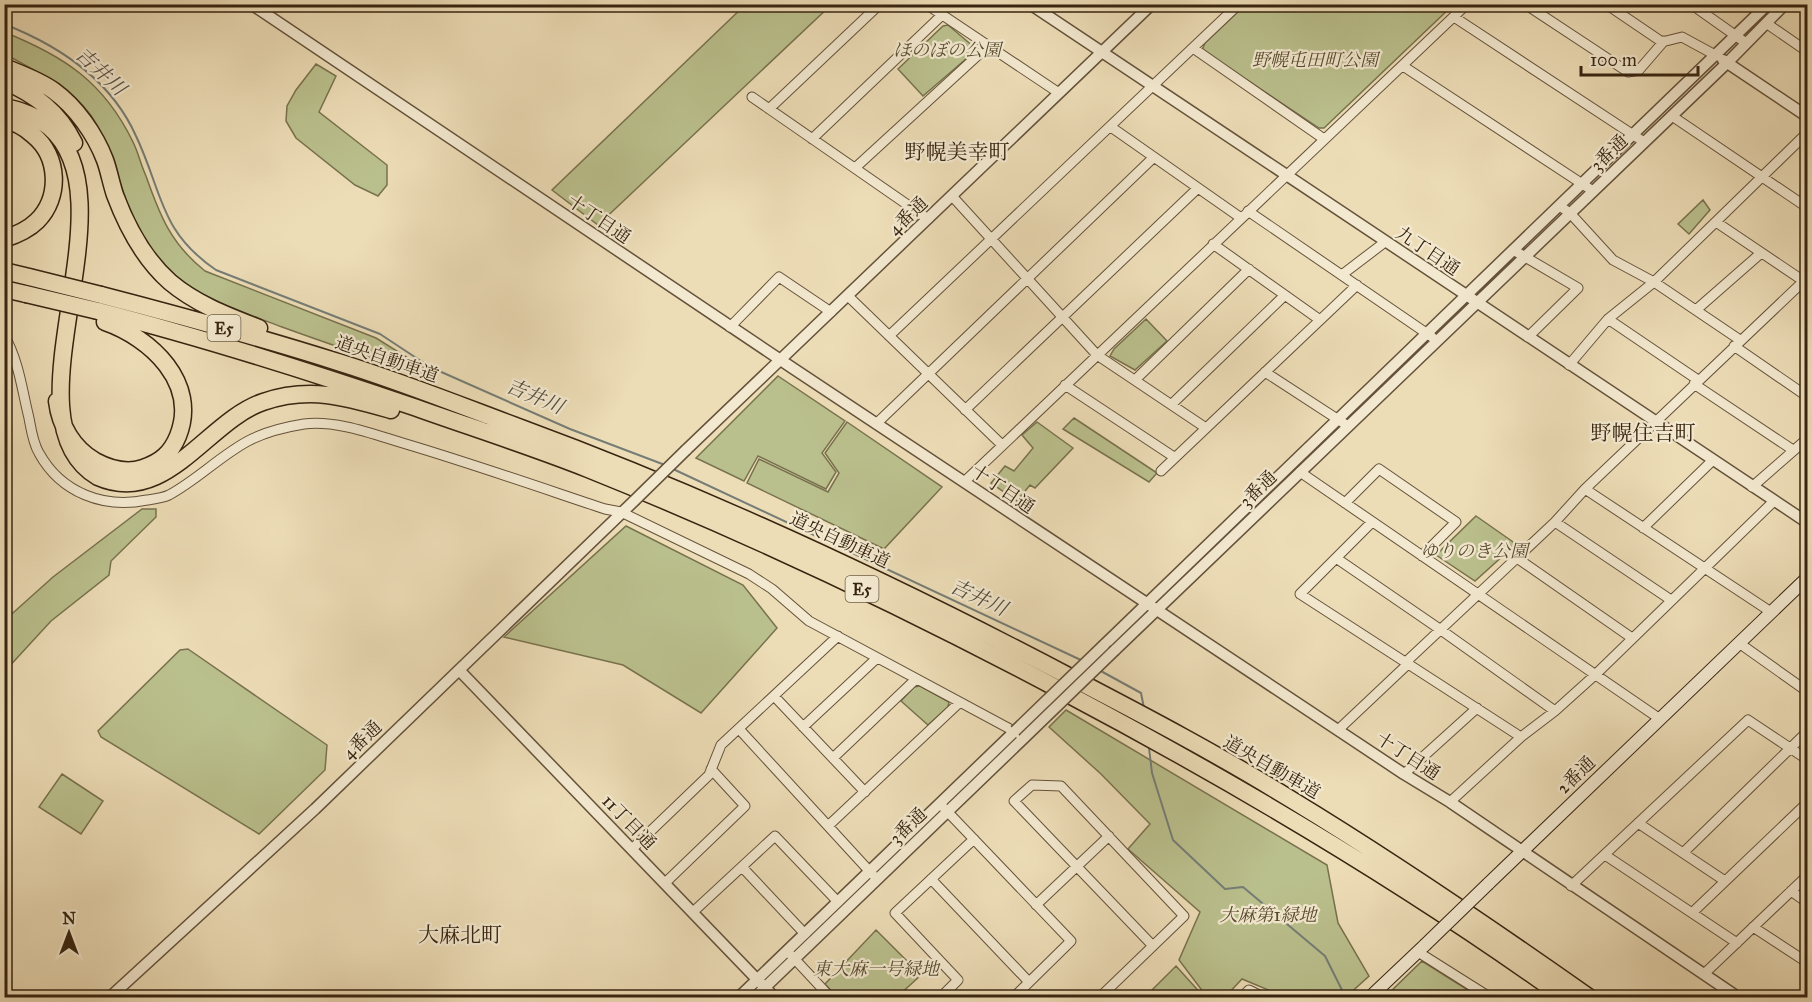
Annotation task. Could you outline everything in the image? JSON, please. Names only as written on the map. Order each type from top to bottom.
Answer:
[{"type":"highway","points":[[4,67],[54,91],[78,115],[100,151],[115,195],[132,234],[144,253],[170,282],[207,306],[346,364]]},
{"type":"highway","points":[[4,81],[35,96],[59,118],[78,152],[84,177],[85,200],[81,233],[57,375],[56,393],[60,417],[77,447],[105,466],[127,471],[149,466],[168,454],[174,445],[183,418],[180,391],[167,364],[158,354],[121,328],[98,308],[26,294],[4,289]]},
{"type":"highway","points":[[4,107],[41,120],[62,140],[68,153],[75,202],[64,280],[50,352],[46,398],[49,420],[60,445],[68,456],[89,473],[124,484],[152,478],[175,466],[228,421],[261,402],[314,393],[347,397],[585,468]]},
{"type":"highway","points":[[4,120],[24,128],[35,136],[50,155],[54,174],[51,197],[42,214],[30,227],[4,238]]},
{"type":"highway","name":"道央自動車道","points":[[4,271],[29,276],[98,308],[340,382],[585,468],[841,578],[974,644],[1131,727],[1280,812],[1426,903],[1564,998]]},
{"type":"highway","name":"道央自動車道","points":[[98,308],[253,336],[346,364],[607,459],[849,564],[981,629],[1137,712],[1289,798],[1434,889],[1590,998]]},
{"type":"main road","name":"2番通","points":[[1369,998],[1808,578]]},
{"type":"street","name":"十丁目通","points":[[251,4],[730,327],[1404,774],[1450,802],[1739,998]]},
{"type":"street","points":[[769,109],[880,4]]},
{"type":"street","points":[[926,4],[1059,93]]},
{"type":"street","name":"4番通","points":[[109,998],[276,845],[1152,4]]},
{"type":"street","points":[[889,336],[1239,4]]},
{"type":"street","points":[[964,482],[1467,4]]},
{"type":"street","points":[[1525,4],[1628,72],[1639,70],[1664,41],[1682,37],[1717,56],[1808,117]]},
{"type":"street","points":[[1606,4],[1664,41]]},
{"type":"street","points":[[1691,4],[1746,43]]},
{"type":"street","name":"3番通","points":[[738,998],[761,983],[1020,734],[1115,650],[1153,607],[1639,139],[1768,4]]},
{"type":"street","name":"3番通","points":[[1639,139],[1672,116],[1785,4]]},
{"type":"street","name":"九丁目通","points":[[1037,6],[1101,53],[1808,523]]},
{"type":"street","points":[[812,139],[942,15]]},
{"type":"street","points":[[1454,17],[1639,139]]},
{"type":"street","points":[[1766,23],[1808,52]]},
{"type":"street","points":[[855,168],[988,46]]},
{"type":"street","points":[[1193,48],[1324,139]]},
{"type":"street","points":[[1402,66],[1588,188]]},
{"type":"street","points":[[752,97],[928,219]]},
{"type":"street","points":[[1672,116],[1808,208]]},
{"type":"street","points":[[1111,127],[1198,188],[1343,274],[1433,337]]},
{"type":"street","points":[[1569,365],[1608,319],[1654,282],[1808,132]]},
{"type":"street","points":[[876,424],[1154,157]]},
{"type":"street","points":[[965,410],[1198,188]]},
{"type":"street","points":[[952,196],[1097,354],[1206,428]]},
{"type":"street","points":[[1565,210],[1613,260],[1654,282],[1696,310],[1808,397]]},
{"type":"street","points":[[1338,730],[1555,522],[1654,421],[1806,280],[1716,222]]},
{"type":"street","points":[[1343,274],[1385,242]]},
{"type":"street","points":[[1213,244],[1320,320]]},
{"type":"street","points":[[1696,310],[1761,252]]},
{"type":"street","points":[[1520,254],[1578,288],[1528,337]]},
{"type":"street","points":[[1135,380],[1249,269]]},
{"type":"street","points":[[730,327],[779,277],[831,312]]},
{"type":"street","points":[[1161,471],[1357,285]]},
{"type":"street","points":[[1172,404],[1285,295]]},
{"type":"street","points":[[848,296],[1002,446]]},
{"type":"street","points":[[1608,319],[1793,450]]},
{"type":"street","points":[[4,335],[15,357],[38,452],[52,471],[70,487],[100,500],[112,503],[136,503],[167,496],[247,441],[276,430],[306,424],[330,425],[364,432],[469,463],[605,509],[621,512],[749,574],[772,589],[809,621],[1020,734]]},
{"type":"street","points":[[1265,372],[1343,424]]},
{"type":"street","points":[[1065,385],[1174,458]]},
{"type":"street","name":"3番通","points":[[1020,734],[1104,645],[1153,607],[1300,472],[1343,424]]},
{"type":"street","points":[[1752,486],[1808,438]]},
{"type":"street","points":[[1643,528],[1713,460]]},
{"type":"street","points":[[1345,503],[1379,469],[1456,522],[1422,556]]},
{"type":"street","points":[[1300,472],[1660,719]]},
{"type":"street","points":[[1585,489],[1771,612]]},
{"type":"street","points":[[1450,802],[1521,737],[1555,711],[1595,675],[1774,501]]},
{"type":"street","points":[[1372,522],[1300,594],[1521,737]]},
{"type":"street","points":[[1555,522],[1671,600]]},
{"type":"street","points":[[1336,558],[1555,711]]},
{"type":"street","points":[[1517,558],[1632,638]]},
{"type":"street","points":[[632,849],[709,775],[722,745],[838,636]]},
{"type":"street","points":[[1739,643],[1808,692]]},
{"type":"street","points":[[803,727],[877,658]]},
{"type":"street","name":"11丁目通","points":[[459,669],[775,998]]},
{"type":"street","points":[[833,758],[916,679]]},
{"type":"street","points":[[774,696],[865,792]]},
{"type":"street","points":[[828,826],[960,702]]},
{"type":"street","points":[[1404,774],[1477,708]]},
{"type":"street","points":[[1571,886],[1748,720],[1808,760]]},
{"type":"street","points":[[739,729],[874,875]]},
{"type":"street","points":[[1683,853],[1808,731]]},
{"type":"street","points":[[665,883],[745,806],[711,770]]},
{"type":"street","points":[[1101,997],[1185,916],[1061,786],[1032,785],[1014,801],[1153,946]]},
{"type":"street","points":[[1693,912],[1806,806]]},
{"type":"street","points":[[944,807],[1071,941],[1013,998]]},
{"type":"street","points":[[1638,823],[1725,881]]},
{"type":"street","points":[[693,912],[775,836],[838,903]]},
{"type":"street","points":[[1036,904],[1109,836]]},
{"type":"street","points":[[940,998],[958,980],[895,913],[974,839]]},
{"type":"street","points":[[1605,855],[1737,943]]},
{"type":"street","points":[[741,867],[805,934]]},
{"type":"street","name":"3番通","points":[[791,955],[805,934],[838,903],[874,875]]},
{"type":"street","points":[[1704,974],[1808,875]]},
{"type":"street","points":[[931,879],[1029,982]]},
{"type":"street","points":[[1791,891],[1808,903]]},
{"type":"street","points":[[1753,927],[1808,963]]},
{"type":"street","points":[[1421,949],[1491,998]]},
{"type":"street","points":[[791,955],[831,998]]},
{"type":"street","name":"3番通","points":[[754,998],[761,983]]},
{"type":"street","points":[[1241,998],[1249,990],[1265,998]]},
{"type":"green space","points":[[745,5],[831,5],[598,225],[552,190]]},
{"type":"green space","name":"野幌屯田町公園","points":[[1245,5],[1453,5],[1324,128],[1319,128],[1202,50],[1205,43]]},
{"type":"green space","name":"ほのぼの公園","points":[[948,25],[974,47],[974,52],[923,96],[898,69],[943,26]]},
{"type":"green space","points":[[4,32],[64,62],[95,87],[109,103],[133,142],[156,204],[168,228],[183,250],[205,271],[376,338],[429,371],[423,376],[251,316],[206,296],[178,278],[153,252],[142,235],[133,218],[105,143],[89,113],[56,83],[5,54]]},
{"type":"green space","points":[[316,64],[336,76],[319,112],[387,165],[387,185],[378,196],[355,185],[296,138],[286,121],[287,106]]},
{"type":"green space","points":[[1703,200],[1710,210],[1689,234],[1678,224]]},
{"type":"green space","points":[[1146,319],[1167,341],[1135,370],[1110,356],[1114,349]]},
{"type":"green space","points":[[778,376],[845,421],[822,453],[836,472],[826,489],[758,456],[744,481],[696,458]]},
{"type":"green space","points":[[1074,418],[1157,473],[1149,482],[1063,429]]},
{"type":"green space","points":[[847,422],[942,487],[884,549],[747,483],[759,459],[828,492],[839,473],[825,453]]},
{"type":"green space","points":[[1037,422],[1073,448],[1035,488],[1030,485],[1017,501],[991,483],[1005,466],[1014,471],[1033,448],[1022,435]]},
{"type":"green space","points":[[142,509],[156,509],[156,517],[111,561],[109,575],[51,621],[5,671],[5,620],[53,577]]},
{"type":"green space","name":"ゆりのき公園","points":[[1476,516],[1516,544],[1475,581],[1436,555]]},
{"type":"green space","points":[[626,526],[743,585],[777,628],[701,713],[623,665],[504,637]]},
{"type":"green space","points":[[188,649],[327,745],[325,770],[259,834],[101,737],[98,731],[180,650]]},
{"type":"green space","points":[[920,686],[949,702],[948,707],[928,725],[901,701],[914,687]]},
{"type":"green space","name":"大麻第1緑地","points":[[1066,710],[1327,865],[1338,923],[1369,976],[1346,997],[1285,997],[1242,979],[1225,997],[1207,997],[1179,960],[1200,912],[1128,849],[1150,824],[1101,774],[1049,727]]},
{"type":"green space","points":[[62,774],[103,801],[81,834],[39,807]]},
{"type":"green space","name":"東大麻一号緑地","points":[[876,930],[921,975],[897,997],[837,997],[825,984]]},
{"type":"green space","points":[[1422,961],[1479,997],[1385,997]]},
{"type":"green space","points":[[1176,966],[1204,997],[1145,997]]},
{"type":"waterway","name":"吉井川","points":[[4,24],[64,54],[82,67],[113,98],[136,136],[173,225],[183,241],[216,270],[380,334],[430,367],[570,429],[665,465]]},
{"type":"waterway","name":"吉井川","points":[[673,469],[1083,661]]},
{"type":"waterway","name":"吉井川","points":[[1099,670],[1141,693],[1144,708]]},
{"type":"waterway","points":[[1149,748],[1152,773],[1173,840],[1225,889],[1243,887],[1325,956],[1346,998]]},
{"type":"district","name":"野幌美幸町","points":[[957,152]]},
{"type":"district","name":"野幌住吉町","points":[[1643,433]]},
{"type":"district","name":"大麻北町","points":[[460,935]]}]
